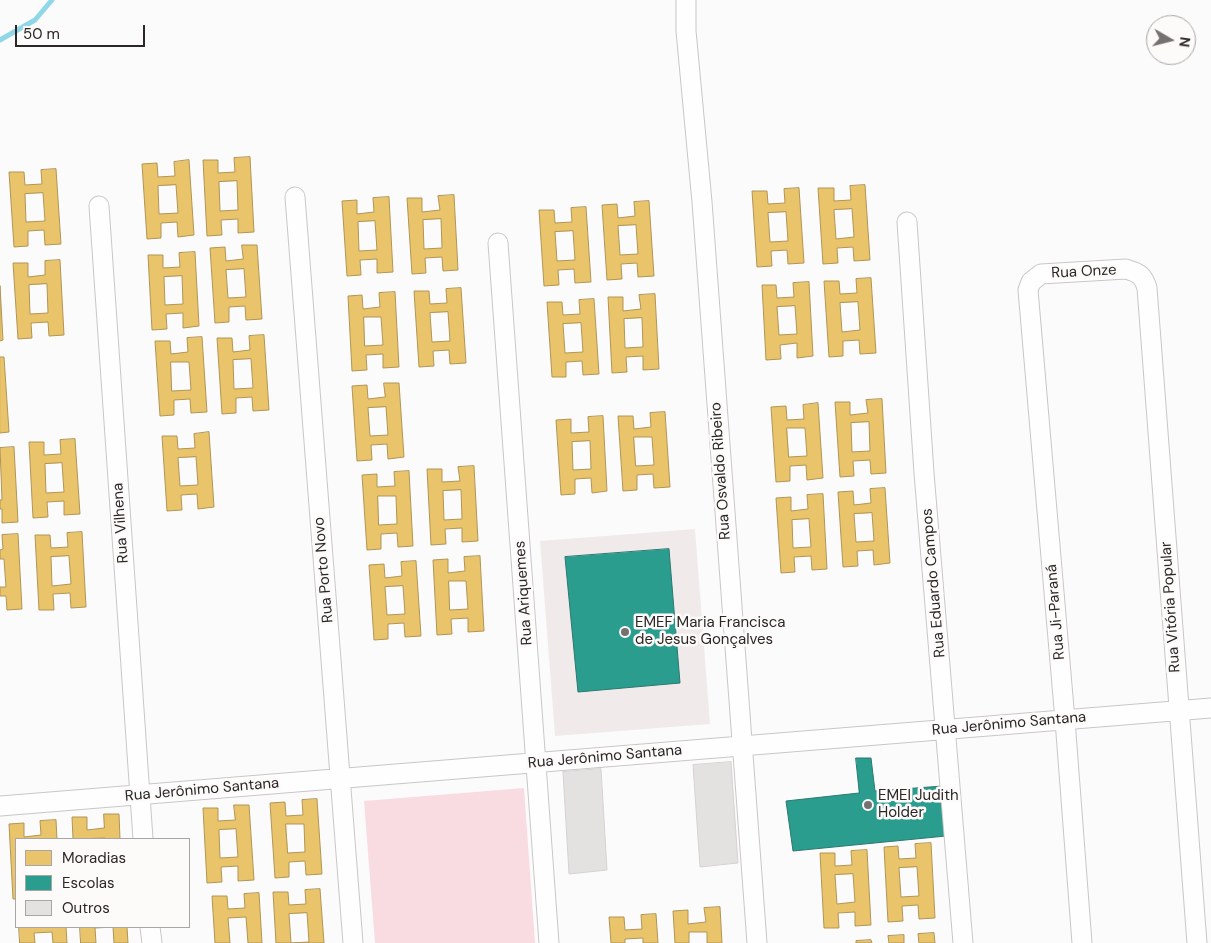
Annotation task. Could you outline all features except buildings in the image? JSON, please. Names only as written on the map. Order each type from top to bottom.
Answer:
[{"type":"street","name":"Rua Osvaldo Ribeiro","points":[[686,0],[686,31],[702,202],[758,943]]},
{"type":"street","name":"Rua Porto Novo","points":[[295,197],[353,943]]},
{"type":"street","name":"Rua Vilhena","points":[[99,206],[143,838]]},
{"type":"street","name":"Rua Eduardo Campos","points":[[907,222],[924,473],[963,943]]},
{"type":"street","name":"Rua Ariquemes","points":[[498,242],[550,943]]},
{"type":"street","name":"Rua Onze","points":[[1031,282],[1041,274],[1126,269],[1140,274]]},
{"type":"street","name":"Rua Vitória Popular","points":[[1140,274],[1144,278],[1147,288],[1197,943]]},
{"type":"street","name":"Rua Ji-Paraná","points":[[1031,282],[1028,290],[1082,943]]},
{"type":"street","name":"Rua Jerônimo Santana","points":[[0,806],[537,763],[742,744],[946,730],[1211,708]]},
{"type":"street","points":[[150,928],[152,943]]},
{"type":"shaded area","name":"EMEF Maria Francisca de Jesus Gonçalves","points":[[695,529],[710,724],[555,736],[540,541]]},
{"type":"shaded area","points":[[524,788],[535,943],[375,943],[364,801]]},
{"type":"waterway","points":[[0,40],[35,20],[52,0]]},
{"type":"place","name":"EMEF Maria Francisca de Jesus Gonçalves","points":[[625,632]]},
{"type":"place","name":"EMEI Judith Holder","points":[[868,805]]}]
